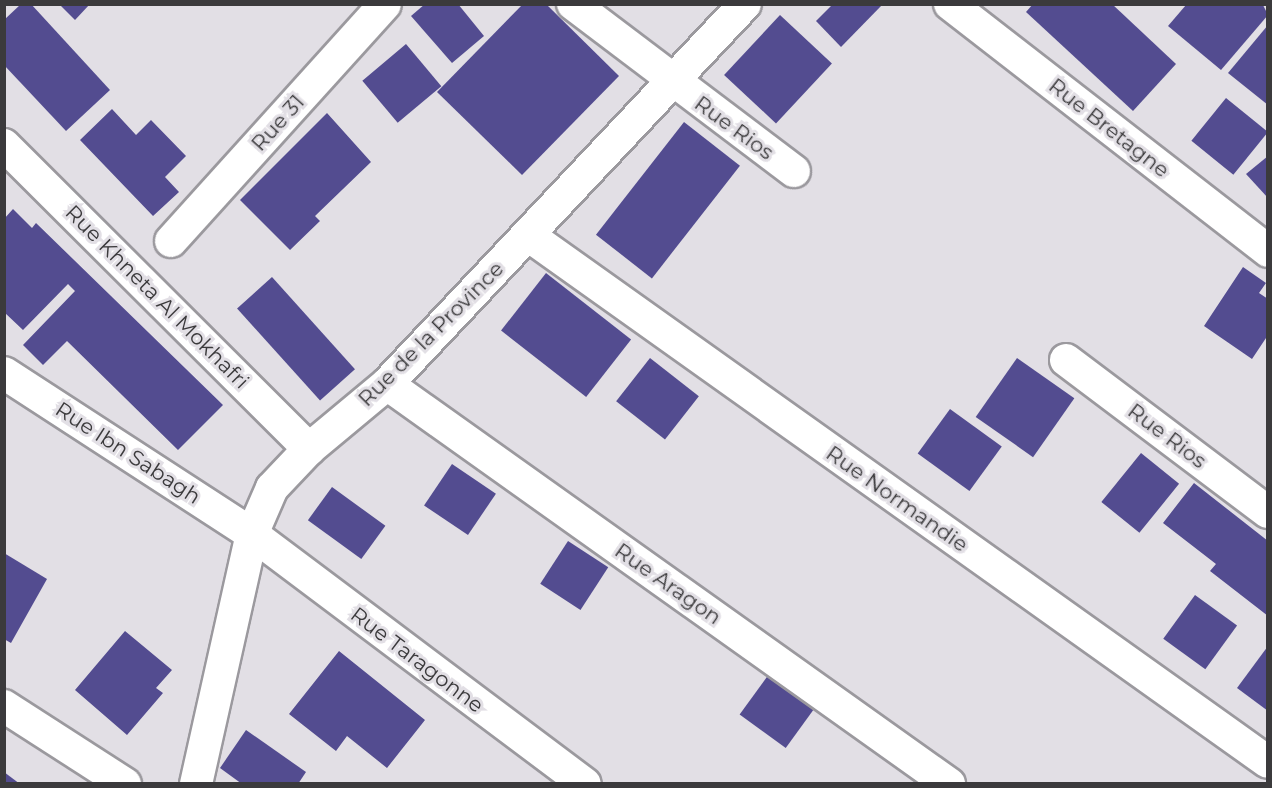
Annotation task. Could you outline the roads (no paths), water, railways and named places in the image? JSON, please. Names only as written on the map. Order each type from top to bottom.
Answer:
[{"type":"street","name":"Rue 31","points":[[171,241],[385,4]]},
{"type":"street","name":"Rue Rios","points":[[573,4],[674,84],[794,171]]},
{"type":"street","name":"Rue de la Province","points":[[196,783],[252,534],[272,489],[309,448],[387,384],[674,84],[745,4]]},
{"type":"street","name":"Rue Bretagne","points":[[950,4],[1268,251]]},
{"type":"street","name":"Rue Khneta Al Mokhafri","points":[[4,145],[309,448]]},
{"type":"street","name":"Rue Normandie","points":[[528,235],[1268,762]]},
{"type":"street","name":"Rue Rios","points":[[1066,360],[1268,513]]},
{"type":"street","name":"Rue Ibn Sabagh","points":[[4,372],[252,534]]},
{"type":"street","name":"Rue Aragon","points":[[387,384],[949,783]]},
{"type":"street","name":"Rue Taragonne","points":[[252,534],[585,783]]},
{"type":"street","points":[[4,706],[125,783]]}]
